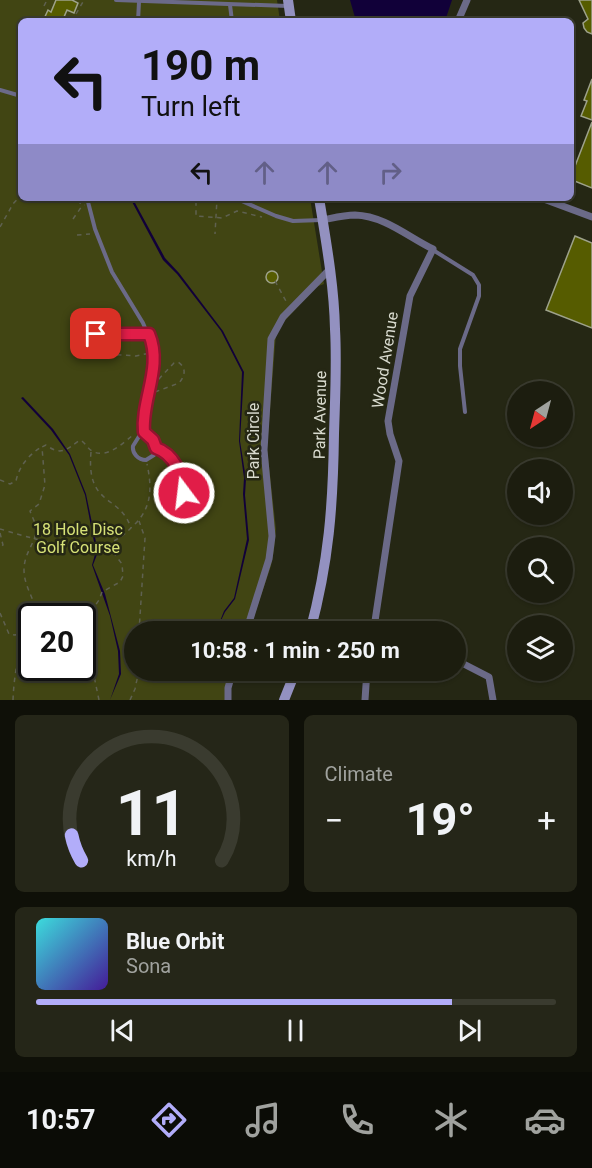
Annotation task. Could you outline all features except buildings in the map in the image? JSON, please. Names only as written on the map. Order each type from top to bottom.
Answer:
[{"type":"main road","points":[[288,3],[290,18]]},
{"type":"main road","name":"Park Avenue","points":[[313,621],[327,560],[333,502],[336,358],[330,270],[320,201]]},
{"type":"main road","points":[[284,700],[292,681]]},
{"type":"street","points":[[459,18],[466,0]]},
{"type":"street","points":[[549,201],[592,217]]},
{"type":"street","points":[[323,220],[347,215],[373,218],[433,249]]},
{"type":"street","name":"Wood Avenue","points":[[375,621],[399,461],[388,421],[408,302],[433,249]]},
{"type":"street","name":"Park Circle","points":[[249,621],[268,559],[272,536],[264,450],[271,339],[283,317],[330,270]]},
{"type":"street","points":[[466,665],[489,677],[493,700]]},
{"type":"street","points":[[228,700],[230,681]]},
{"type":"street","points":[[365,700],[366,681]]},
{"type":"lane","points":[[116,0],[230,5],[288,3]]},
{"type":"lane","points":[[138,18],[139,2]]},
{"type":"lane","points":[[230,5],[232,18]]},
{"type":"lane","points":[[0,90],[18,95]]},
{"type":"lane","points":[[88,201],[112,272],[149,334],[153,353],[149,396],[143,430],[134,443],[133,449],[139,458],[146,460],[156,448]]},
{"type":"lane","points":[[242,201],[276,216],[293,220],[323,220]]},
{"type":"lane","points":[[433,249],[473,275],[479,285],[479,296],[460,349],[465,412]]},
{"type":"lane","points":[[96,334],[149,334]]},
{"type":"lane","points":[[143,430],[147,437],[153,440],[156,448],[166,453],[175,463],[184,489],[177,501]]},
{"type":"path","points":[[44,6],[47,0]]},
{"type":"path","points":[[75,16],[84,0]]},
{"type":"path","points":[[0,227],[18,198]]},
{"type":"path","points":[[78,201],[82,205]]},
{"type":"path","points":[[198,201],[196,202],[196,216],[222,218],[237,211],[262,217]]},
{"type":"path","points":[[215,234],[217,201]]},
{"type":"path","points":[[73,219],[82,205],[88,204]]},
{"type":"path","points":[[77,234],[97,233]]},
{"type":"path","points":[[275,281],[292,308]]},
{"type":"path","points":[[108,354],[136,356],[153,353]]},
{"type":"path","points":[[149,396],[159,389],[179,383],[184,367],[178,362],[174,363],[150,388]]},
{"type":"path","points":[[91,451],[97,453],[117,448],[137,433]]},
{"type":"path","points":[[0,480],[10,484],[16,481],[19,468],[32,453],[46,445],[54,451],[61,451],[80,440],[86,443],[91,451],[90,466],[96,488],[101,496],[127,518],[131,529]]},
{"type":"path","points":[[33,603],[24,571],[26,554],[36,538],[36,526],[30,513],[32,508],[39,504],[45,485],[42,447]]},
{"type":"path","points":[[0,529],[85,547],[110,543],[125,535],[146,510],[150,496],[150,476],[146,460]]},
{"type":"path","points":[[139,520],[145,538],[140,621]]},
{"type":"path","points":[[0,533],[3,544],[0,548]]},
{"type":"path","points":[[99,700],[94,676],[94,652],[89,633],[90,613],[103,592],[120,582],[123,576],[120,561],[112,552],[110,543]]},
{"type":"path","points":[[0,613],[9,634],[18,634]]},
{"type":"path","points":[[13,700],[15,669],[18,661]]},
{"type":"path","points":[[130,700],[137,681]]},
{"type":"green space","name":"18 Hole Disc Golf Course","points":[[0,0],[277,0],[280,18],[18,18],[18,201],[310,201],[324,284],[316,287],[280,326],[276,334],[267,448],[276,529],[271,566],[252,621],[124,621],[124,681],[232,681],[230,688],[231,700],[0,700]]},
{"type":"shaded area","points":[[350,0],[452,0],[446,18],[355,18]]},
{"type":"shaded area","points":[[132,201],[134,201],[165,258],[223,331],[244,372],[240,441],[246,479],[249,540],[235,599],[221,621],[224,611],[234,598],[247,539],[244,478],[239,441],[242,372],[221,331],[177,274],[163,260]]},
{"type":"shaded area","points":[[23,397],[53,429],[70,454],[86,494],[96,542],[94,542],[85,495],[69,455],[51,430],[21,398]]},
{"type":"shaded area","points":[[96,551],[98,552],[93,565],[105,594],[120,651],[121,674],[110,700],[119,674],[118,651],[110,616],[92,565]]},
{"type":"route","points":[[96,334],[149,334],[153,347],[154,364],[144,432],[153,440],[156,448],[166,453],[175,463],[184,493]]}]
